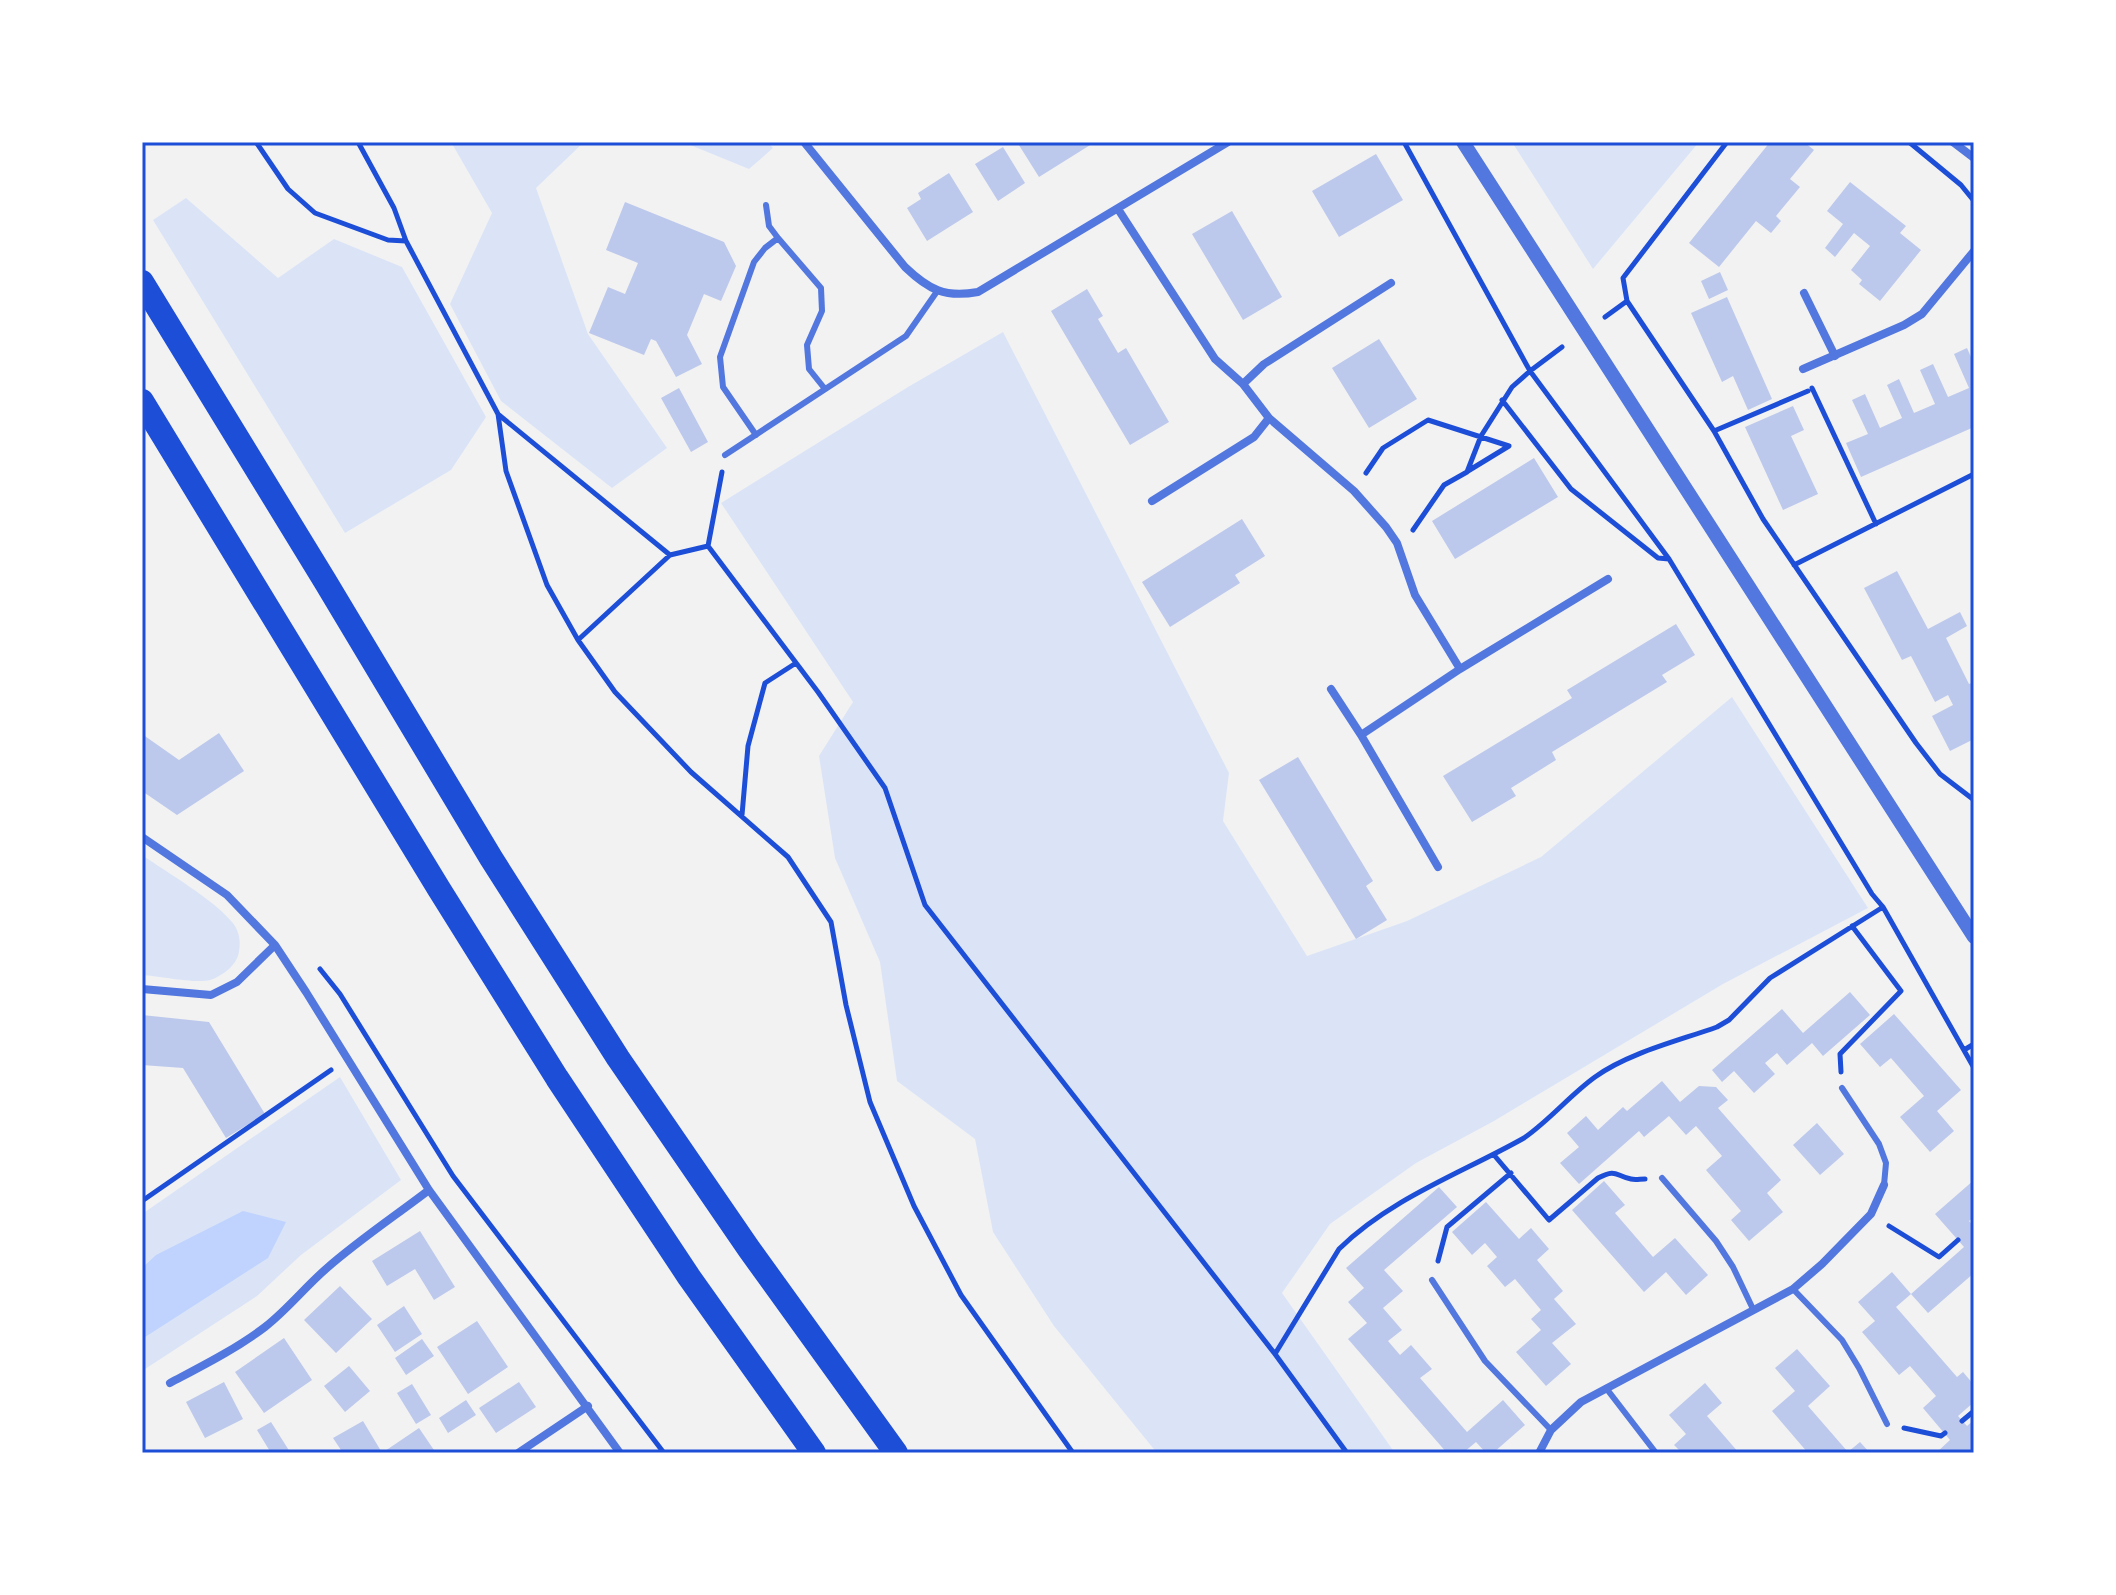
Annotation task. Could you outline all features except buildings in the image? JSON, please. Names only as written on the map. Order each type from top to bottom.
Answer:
[{"type":"highway","points":[[142,282],[491,858],[618,1058],[749,1249],[896,1453]]},
{"type":"highway","points":[[142,401],[557,1078],[689,1277],[814,1453]]},
{"type":"street","points":[[804,142],[920,282],[959,295],[978,292],[1228,142]]},
{"type":"street","points":[[1463,142],[1968,914],[1974,937]]},
{"type":"street","points":[[1953,142],[1974,158]]},
{"type":"street","points":[[1118,209],[1215,359],[1243,384],[1269,418],[1354,491],[1386,527],[1397,543],[1415,595],[1460,669]]},
{"type":"street","points":[[1803,369],[1904,325],[1922,314],[1974,251]]},
{"type":"street","points":[[1243,384],[1264,364],[1391,283]]},
{"type":"street","points":[[1804,293],[1835,356]]},
{"type":"street","points":[[1152,501],[1254,437],[1269,418]]},
{"type":"street","points":[[1361,735],[1460,669],[1608,579]]},
{"type":"street","points":[[1331,689],[1438,867]]},
{"type":"street","points":[[142,837],[227,895],[275,945],[429,1190],[620,1453]]},
{"type":"street","points":[[142,989],[211,995],[237,982],[275,945]]},
{"type":"street","points":[[1539,1453],[1551,1430],[1581,1402],[1793,1289],[1871,1214],[1884,1185]]},
{"type":"street","points":[[170,1383],[262,1329],[324,1270],[429,1190]]},
{"type":"street","points":[[518,1453],[588,1406]]},
{"type":"lane","points":[[766,205],[769,226],[821,288],[822,311],[807,345],[809,369],[825,389]]},
{"type":"lane","points":[[756,435],[723,387],[720,357],[754,262],[778,238]]},
{"type":"lane","points":[[725,455],[906,336],[938,290]]},
{"type":"lane","points":[[1842,1088],[1879,1144],[1886,1163],[1884,1185]]},
{"type":"lane","points":[[1662,1178],[1716,1241],[1733,1267],[1753,1309]]},
{"type":"lane","points":[[1432,1280],[1485,1361],[1551,1430]]},
{"type":"lane","points":[[1793,1289],[1842,1340],[1887,1424]]},
{"type":"lane","points":[[1606,1388],[1656,1453]]},
{"type":"path","points":[[256,142],[288,189],[315,213],[388,240],[406,241]]},
{"type":"path","points":[[358,142],[394,208],[406,241],[498,414],[506,471],[547,585],[578,640],[615,692],[691,772],[788,857],[831,922],[846,1005],[870,1102],[914,1206],[961,1295],[1073,1453]]},
{"type":"path","points":[[1404,142],[1530,371],[1669,559],[1872,894],[1883,907],[1974,1068]]},
{"type":"path","points":[[1727,142],[1623,278],[1627,301],[1714,431],[1763,519],[1924,754],[1940,774],[1974,800]]},
{"type":"path","points":[[1909,142],[1961,185],[1974,201]]},
{"type":"path","points":[[1605,317],[1627,301]]},
{"type":"path","points":[[1467,472],[1481,436],[1502,400],[1530,371],[1562,347]]},
{"type":"path","points":[[1803,369],[1876,524]]},
{"type":"path","points":[[1714,431],[1813,389]]},
{"type":"path","points":[[1502,400],[1571,489],[1658,558],[1669,559]]},
{"type":"path","points":[[498,414],[670,555]]},
{"type":"path","points":[[1354,491],[1383,448],[1428,420],[1509,446],[1444,485],[1414,529],[1397,543]]},
{"type":"path","points":[[725,455],[708,546],[885,788],[925,905],[1275,1354],[1347,1453]]},
{"type":"path","points":[[1794,565],[1974,474]]},
{"type":"path","points":[[578,640],[670,555],[708,546]]},
{"type":"path","points":[[742,816],[748,746],[765,683],[796,663]]},
{"type":"path","points":[[1275,1354],[1339,1249],[1351,1237],[1413,1195],[1524,1138],[1596,1076],[1635,1056],[1729,1020],[1770,978],[1883,907]]},
{"type":"path","points":[[1842,1088],[1840,1054],[1901,991],[1852,926]]},
{"type":"path","points":[[311,958],[340,994],[453,1176],[664,1453]]},
{"type":"path","points":[[1964,1050],[1974,1044]]},
{"type":"path","points":[[142,1201],[348,1058]]},
{"type":"path","points":[[1494,1155],[1549,1220],[1605,1174],[1616,1172],[1629,1179],[1662,1178]]},
{"type":"path","points":[[1432,1280],[1447,1227],[1511,1173]]},
{"type":"path","points":[[1871,1214],[1939,1257],[1958,1240]]},
{"type":"path","points":[[1962,1421],[1974,1411]]},
{"type":"path","points":[[1887,1424],[1941,1436],[1945,1433]]},
{"type":"shaded area","points":[[451,142],[584,142],[536,188],[588,334],[667,448],[612,488],[501,401],[450,304],[492,213]]},
{"type":"shaded area","points":[[683,142],[768,142],[773,148],[749,169]]},
{"type":"shaded area","points":[[1512,142],[1699,142],[1593,269]]},
{"type":"shaded area","points":[[186,198],[278,278],[334,239],[402,267],[486,417],[451,470],[345,533],[153,220]]},
{"type":"shaded area","points":[[1003,332],[1229,773],[1223,821],[1307,956],[1407,921],[1541,857],[1732,697],[1868,908],[1723,984],[1494,1121],[1416,1163],[1330,1224],[1282,1293],[1395,1453],[1157,1453],[1054,1326],[993,1232],[975,1139],[897,1081],[880,962],[835,858],[819,756],[853,702],[721,503]]},
{"type":"shaded area","points":[[142,855],[202,895],[234,925],[239,936],[239,951],[233,965],[225,972],[204,981],[142,975]]},
{"type":"shaded area","points":[[340,1077],[401,1180],[301,1255],[257,1296],[142,1371],[142,1214]]},
{"type":"water","points":[[243,1211],[286,1222],[268,1258],[142,1339],[142,1268],[156,1255]]}]
